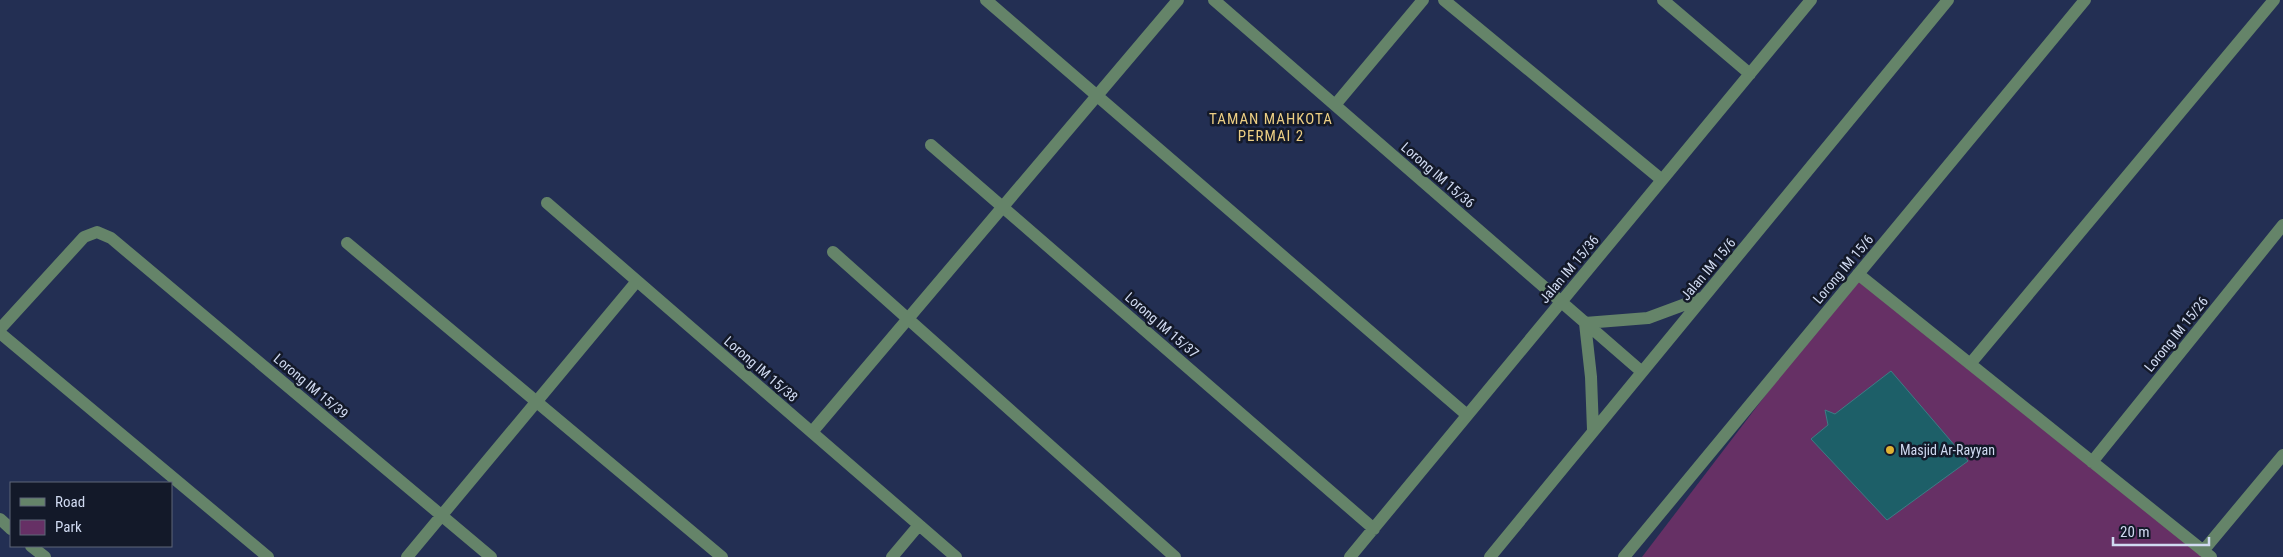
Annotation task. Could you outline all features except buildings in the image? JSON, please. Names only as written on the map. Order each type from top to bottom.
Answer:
[{"type":"street","points":[[986,0],[1467,415]]},
{"type":"street","points":[[812,432],[1178,0]]},
{"type":"street","name":"Lorong IM 15/36","points":[[1214,0],[1642,372]]},
{"type":"street","points":[[1335,105],[1423,0]]},
{"type":"street","points":[[1444,0],[1662,180]]},
{"type":"street","points":[[1664,0],[1750,74]]},
{"type":"street","name":"Jalan IM 15/36","points":[[1350,557],[1811,0]]},
{"type":"street","name":"Jalan IM 15/6","points":[[1490,557],[1948,0]]},
{"type":"street","name":"Lorong IM 15/6","points":[[1624,557],[2085,0]]},
{"type":"street","points":[[1970,364],[2274,0]]},
{"type":"street","name":"Lorong IM 15/37","points":[[931,145],[1374,529]]},
{"type":"street","name":"Lorong IM 15/38","points":[[547,203],[956,557]]},
{"type":"street","name":"Lorong IM 15/26","points":[[2092,462],[2283,224]]},
{"type":"street","name":"Lorong IM 15/39","points":[[0,331],[84,237],[97,232],[111,238],[491,557]]},
{"type":"street","points":[[347,243],[722,557]]},
{"type":"street","points":[[833,252],[1175,557]]},
{"type":"street","points":[[1858,274],[2207,554],[2283,455]]},
{"type":"street","points":[[407,557],[637,281]]},
{"type":"street","points":[[1593,430],[1591,377],[1585,323],[1648,318],[1705,297]]},
{"type":"street","points":[[0,331],[268,557]]},
{"type":"street","points":[[0,519],[10,528]]},
{"type":"street","points":[[892,557],[919,525]]},
{"type":"street","points":[[32,547],[45,557]]},
{"type":"green space","points":[[1858,274],[2211,557],[1642,557]]},
{"type":"place","name":"Masjid Ar-Rayyan","points":[[1890,450]]},
{"type":"district","name":"TAMAN MAHKOTA PERMAI 2","points":[[1271,128]]}]
